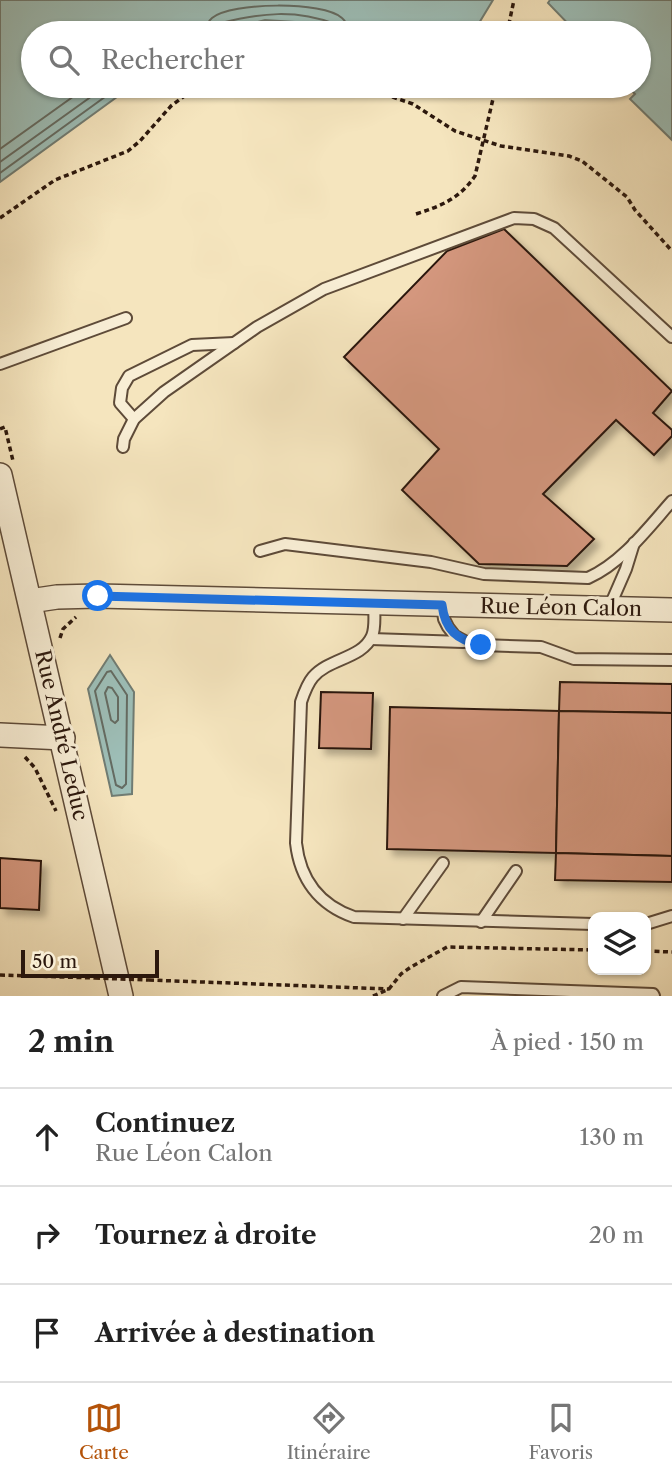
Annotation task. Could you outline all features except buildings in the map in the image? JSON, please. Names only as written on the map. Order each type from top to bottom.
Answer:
[{"type":"street","name":"Rue André Leduc","points":[[7,470],[7,539],[30,601],[121,996]]},
{"type":"street","name":"Rue Léon Calon","points":[[30,601],[98,596],[672,610]]},
{"type":"street","points":[[0,735],[63,738]]},
{"type":"lane","points":[[123,447],[134,419],[164,392],[257,327],[324,289],[514,218],[534,219],[554,228],[672,337]]},
{"type":"lane","points":[[0,364],[126,318]]},
{"type":"lane","points":[[134,419],[120,403],[122,388],[129,376],[192,345],[234,342]]},
{"type":"lane","points":[[260,551],[285,544],[431,562],[484,574],[589,578],[600,573],[634,543],[672,501]]},
{"type":"lane","points":[[609,608],[634,543]]},
{"type":"lane","points":[[374,603],[374,631],[365,647],[324,668],[313,677],[306,688],[300,722],[297,851],[307,882],[329,905],[354,917],[588,923]]},
{"type":"lane","points":[[442,605],[448,627],[454,636],[466,642]]},
{"type":"lane","points":[[371,639],[541,648],[574,659],[672,660]]},
{"type":"lane","points":[[403,919],[443,863]]},
{"type":"lane","points":[[481,922],[516,871]]},
{"type":"lane","points":[[651,922],[672,916]]},
{"type":"lane","points":[[443,996],[461,987],[653,993],[654,996]]},
{"type":"path","points":[[509,21],[513,0]]},
{"type":"path","points":[[0,218],[55,180],[128,151],[182,98]]},
{"type":"path","points":[[399,98],[455,131],[524,151],[569,156],[582,161],[627,198],[635,211],[672,251]]},
{"type":"path","points":[[416,214],[446,204],[466,188],[475,176],[494,98]]},
{"type":"path","points":[[0,429],[5,427],[7,470]]},
{"type":"path","points":[[58,643],[63,629],[75,617],[98,611],[98,596]]},
{"type":"path","points":[[373,996],[388,989],[411,967],[447,947],[588,950]]},
{"type":"path","points":[[651,951],[672,951]]},
{"type":"path","points":[[0,975],[388,989]]},
{"type":"water","points":[[0,0],[493,0],[480,21],[21,21],[21,98],[116,98],[0,182]]},
{"type":"water","points":[[550,0],[672,0],[672,140],[630,99],[651,98],[651,21],[565,21],[548,3]]},
{"type":"water","points":[[110,655],[134,692],[132,794],[112,796],[88,689]]},
{"type":"route","points":[[98,596],[442,605],[444,619],[454,636],[481,645]]}]
